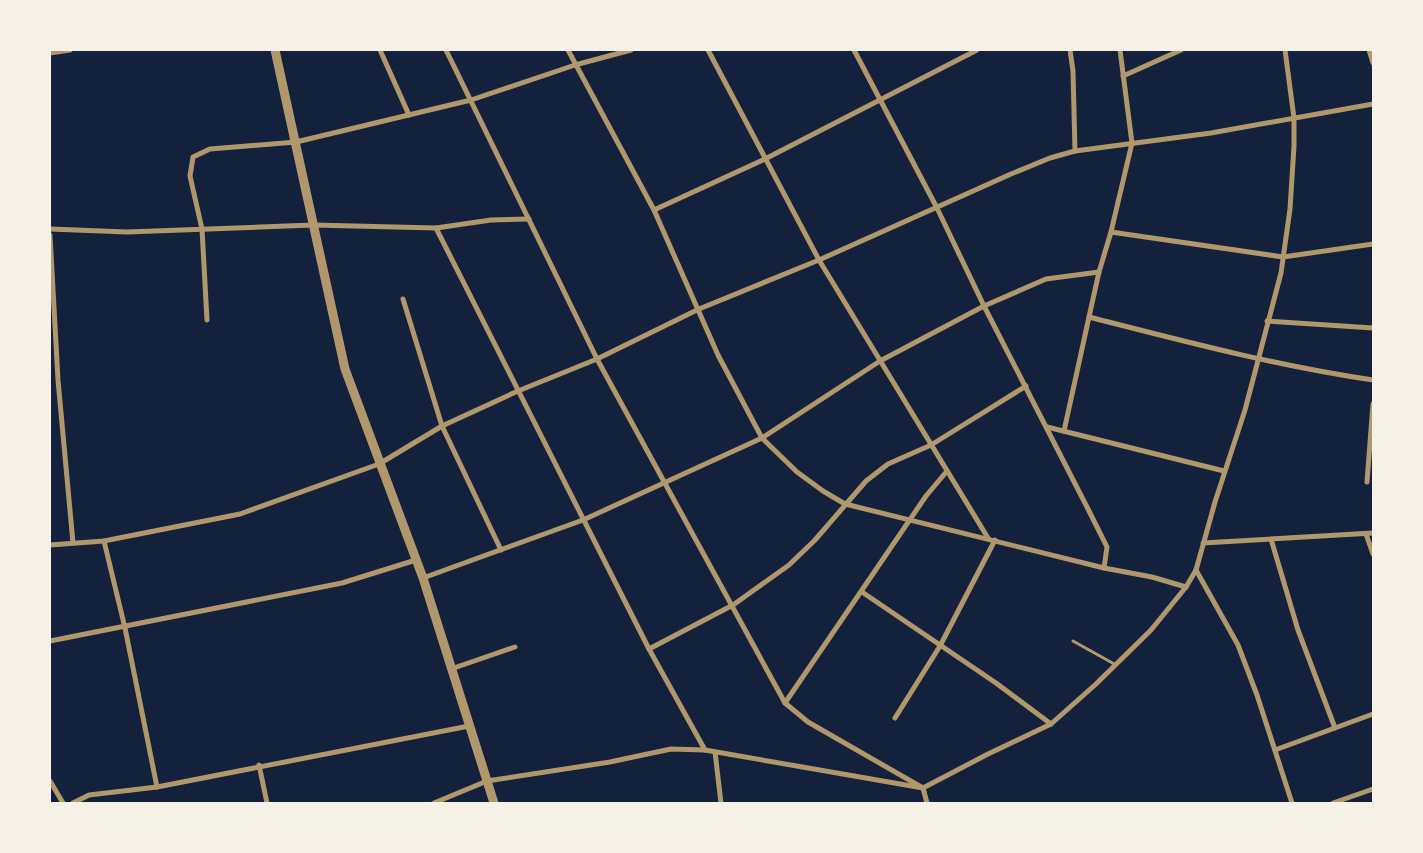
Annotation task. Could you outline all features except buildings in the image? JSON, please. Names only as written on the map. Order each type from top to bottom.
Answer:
[{"type":"street","points":[[50,53],[70,50]]},
{"type":"street","points":[[275,50],[345,369],[423,578],[494,803]]},
{"type":"street","points":[[380,50],[409,115]]},
{"type":"street","points":[[446,50],[597,359],[785,703],[808,722],[923,788],[927,803]]},
{"type":"street","points":[[568,50],[654,210],[738,394],[762,438],[797,472],[845,504],[1104,568],[1152,576],[1186,587]]},
{"type":"street","points":[[207,320],[202,229],[190,176],[193,157],[210,149],[296,142],[471,100],[575,65],[631,50]]},
{"type":"street","points":[[708,50],[819,260],[988,538]]},
{"type":"street","points":[[854,50],[937,208],[984,306],[1107,547],[1104,568]]},
{"type":"street","points":[[654,210],[765,159],[977,50]]},
{"type":"street","points":[[1070,50],[1073,71],[1075,151]]},
{"type":"street","points":[[1064,431],[1099,272],[1111,232],[1132,143],[1120,50]]},
{"type":"street","points":[[1123,76],[1181,50]]},
{"type":"street","points":[[434,803],[487,781],[610,762],[672,749],[705,750],[923,788],[1051,724],[1116,665],[1151,630],[1186,587],[1196,570],[1224,471],[1245,410],[1283,257],[1290,209],[1294,118],[1285,50]]},
{"type":"street","points":[[1369,50],[1373,63]]},
{"type":"street","points":[[50,545],[104,541],[240,514],[379,464],[442,426],[518,391],[597,359],[699,310],[819,260],[1011,174],[1075,151],[1211,133],[1373,104]]},
{"type":"street","points":[[50,229],[127,232],[312,225],[436,228],[491,220],[530,219]]},
{"type":"street","points":[[436,228],[649,649],[705,750]]},
{"type":"street","points":[[1111,232],[1283,257],[1373,244]]},
{"type":"street","points":[[50,235],[58,380],[73,543]]},
{"type":"street","points":[[423,578],[583,520],[762,438],[880,361],[984,306],[1046,279],[1099,272]]},
{"type":"street","points":[[403,299],[442,426],[501,550]]},
{"type":"street","points":[[1089,317],[1257,359],[1312,371],[1373,380]]},
{"type":"street","points":[[1267,321],[1373,328]]},
{"type":"street","points":[[649,649],[733,605],[789,564],[815,540],[866,481],[888,464],[931,445],[1026,386]]},
{"type":"street","points":[[1367,482],[1373,404]]},
{"type":"street","points":[[1047,427],[1224,471]]},
{"type":"street","points":[[785,703],[926,496],[947,472]]},
{"type":"street","points":[[1203,543],[1373,533]]},
{"type":"street","points":[[1366,534],[1373,554]]},
{"type":"street","points":[[1271,539],[1298,630],[1335,728]]},
{"type":"street","points":[[895,718],[940,646],[995,540]]},
{"type":"street","points":[[104,541],[125,628],[157,787]]},
{"type":"street","points":[[50,642],[125,628],[224,605],[342,583],[416,560]]},
{"type":"street","points":[[1196,570],[1238,645],[1292,803]]},
{"type":"street","points":[[862,592],[1051,724]]},
{"type":"street","points":[[452,669],[515,647]]},
{"type":"street","points":[[1275,750],[1373,714]]},
{"type":"street","points":[[73,803],[89,795],[157,787],[259,765],[469,726]]},
{"type":"street","points":[[715,752],[721,803]]},
{"type":"street","points":[[259,765],[267,803]]},
{"type":"street","points":[[50,781],[63,803]]},
{"type":"street","points":[[1333,803],[1373,789]]},
{"type":"lane","points":[[1073,641],[1116,665]]}]
